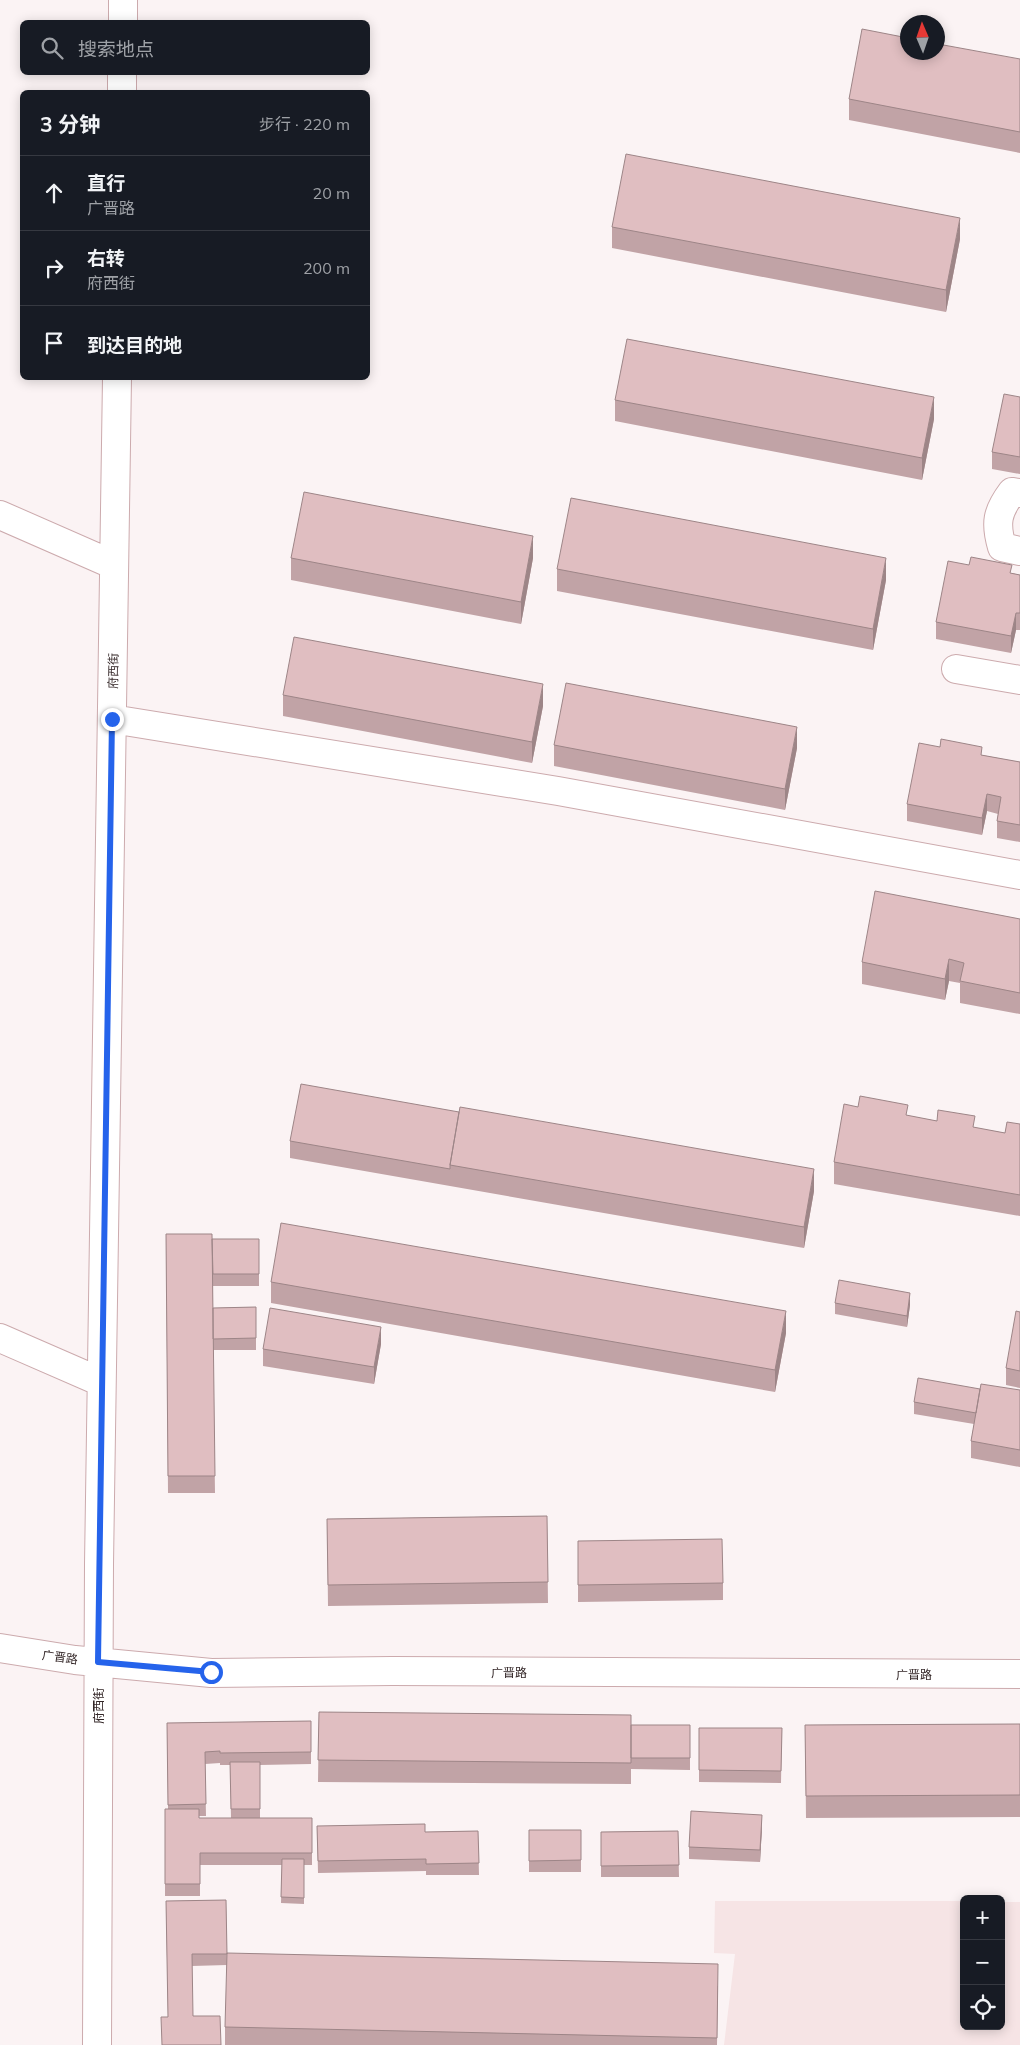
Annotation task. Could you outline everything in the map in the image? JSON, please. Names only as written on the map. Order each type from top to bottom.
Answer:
[{"type":"street","points":[[123,0],[123,20]]},
{"type":"street","points":[[122,75],[122,90]]},
{"type":"street","name":"府西街","points":[[97,2045],[98,1662],[117,380]]},
{"type":"street","points":[[1020,494],[1012,492],[1001,506],[998,531],[1002,547],[1020,551]]},
{"type":"street","points":[[0,515],[114,565]]},
{"type":"street","points":[[956,669],[1020,680]]},
{"type":"street","points":[[112,719],[558,790],[1020,875]]},
{"type":"street","points":[[0,1338],[102,1382]]},
{"type":"street","name":"广晋路","points":[[0,1648],[98,1662],[211,1672],[1020,1674]]},
{"type":"shaded area","points":[[715,1901],[960,1901],[960,2030],[1005,2030],[1005,1902],[1020,1902],[1020,2045],[724,2045],[735,1954],[714,1953]]},
{"type":"building","points":[[862,29],[900,36],[900,60],[945,60],[945,45],[1020,59],[1020,132],[849,99]]},
{"type":"building","points":[[626,154],[960,218],[946,290],[612,227]]},
{"type":"building","points":[[627,339],[934,397],[922,458],[615,400]]},
{"type":"building","points":[[1004,394],[1020,397],[1020,457],[992,452]]},
{"type":"building","points":[[304,492],[533,536],[521,602],[291,558]]},
{"type":"building","points":[[571,498],[886,558],[873,629],[557,569]]},
{"type":"building","points":[[971,557],[1012,565],[1010,573],[1020,575],[1020,613],[1016,613],[1011,636],[936,622],[948,561],[969,565]]},
{"type":"building","points":[[294,637],[543,684],[532,742],[283,695]]},
{"type":"building","points":[[566,683],[797,727],[785,789],[554,745]]},
{"type":"building","points":[[941,739],[982,747],[981,755],[1020,762],[1020,825],[997,821],[1001,797],[987,794],[982,818],[907,804],[919,743],[940,747]]},
{"type":"building","points":[[875,891],[1020,919],[1020,993],[960,981],[964,963],[949,959],[945,979],[862,962]]},
{"type":"building","points":[[301,1084],[459,1112],[450,1169],[290,1141]]},
{"type":"building","points":[[860,1096],[908,1105],[906,1115],[937,1121],[938,1110],[975,1116],[973,1127],[1005,1133],[1007,1122],[1020,1124],[1020,1195],[834,1162],[844,1104],[858,1107]]},
{"type":"building","points":[[460,1107],[814,1169],[804,1227],[450,1165]]},
{"type":"building","points":[[281,1223],[786,1311],[775,1370],[271,1282]]},
{"type":"building","points":[[166,1234],[212,1234],[215,1476],[168,1476]]},
{"type":"building","points":[[212,1239],[259,1239],[259,1274],[213,1274]]},
{"type":"building","points":[[839,1280],[910,1293],[907,1316],[835,1303]]},
{"type":"building","points":[[256,1307],[256,1338],[213,1339],[213,1308]]},
{"type":"building","points":[[270,1308],[381,1327],[374,1367],[263,1349]]},
{"type":"building","points":[[1016,1311],[1020,1312],[1020,1371],[1006,1368]]},
{"type":"building","points":[[918,1378],[980,1389],[976,1413],[914,1402]]},
{"type":"building","points":[[981,1384],[1020,1390],[1020,1450],[971,1441]]},
{"type":"building","points":[[547,1516],[548,1582],[328,1585],[327,1519]]},
{"type":"building","points":[[722,1539],[723,1583],[578,1585],[578,1541]]},
{"type":"building","points":[[319,1712],[631,1715],[631,1763],[318,1760]]},
{"type":"building","points":[[311,1721],[311,1752],[205,1752],[206,1804],[168,1805],[167,1723]]},
{"type":"building","points":[[1020,1724],[1020,1795],[806,1796],[805,1725]]},
{"type":"building","points":[[631,1725],[690,1725],[690,1758],[631,1758]]},
{"type":"building","points":[[699,1728],[782,1728],[781,1771],[699,1770]]},
{"type":"building","points":[[230,1762],[260,1762],[260,1809],[231,1809]]},
{"type":"building","points":[[165,1809],[199,1809],[199,1818],[312,1818],[312,1853],[200,1853],[200,1884],[165,1884]]},
{"type":"building","points":[[691,1811],[762,1815],[760,1850],[689,1847]]},
{"type":"building","points":[[425,1824],[425,1832],[478,1831],[479,1863],[426,1864],[426,1859],[318,1861],[317,1826]]},
{"type":"building","points":[[529,1830],[581,1830],[581,1860],[529,1861]]},
{"type":"building","points":[[678,1831],[679,1865],[601,1866],[601,1832]]},
{"type":"building","points":[[282,1859],[304,1859],[304,1898],[281,1897]]},
{"type":"building","points":[[226,1900],[227,1954],[192,1954],[193,2016],[220,2016],[221,2045],[162,2045],[161,2017],[168,2017],[166,1901]]},
{"type":"building","points":[[227,1953],[718,1964],[717,2038],[225,2027]]},
{"type":"route","points":[[112,719],[98,1662],[211,1672]]}]
